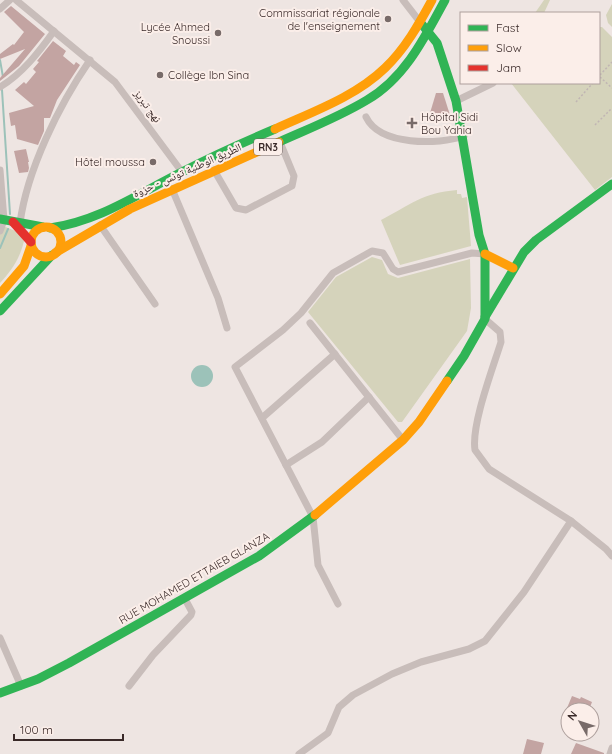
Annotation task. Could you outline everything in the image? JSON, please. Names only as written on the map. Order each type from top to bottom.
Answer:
[{"type":"street","points":[[0,10],[10,0]]},
{"type":"street","name":"نهج تبريز","points":[[16,0],[90,60],[123,91],[182,172]]},
{"type":"street","points":[[403,0],[420,22]]},
{"type":"street","name":"الطريق الوطنية تونس - حزوة","points":[[0,311],[53,254],[150,194],[182,172],[361,87],[383,71],[398,56],[432,0]]},
{"type":"street","name":"الطريق الوطنية تونس - حزوة","points":[[47,228],[81,222],[150,194],[172,189],[280,142],[368,100],[383,90],[408,64],[445,0]]},
{"type":"street","name":"RUE MOHAMED ETTAIEB GLANZA","points":[[2,695],[69,663],[259,556],[313,517],[403,440],[419,422],[464,356],[485,318],[485,254],[479,235],[464,136],[456,101],[442,56],[428,31],[420,22]]},
{"type":"street","points":[[0,87],[17,75],[42,48],[54,31]]},
{"type":"street","points":[[0,231],[9,221],[25,191],[65,98],[90,60]]},
{"type":"street","points":[[456,101],[491,84]]},
{"type":"street","points":[[366,117],[374,128],[410,141],[427,143],[464,136]]},
{"type":"street","points":[[214,170],[236,208],[246,210],[292,186],[294,176],[280,142]]},
{"type":"street","points":[[0,170],[9,221],[31,244],[34,251],[42,256],[53,254],[60,246],[59,237],[47,228],[9,221]]},
{"type":"street","points":[[612,184],[536,240],[524,252],[485,318],[500,332],[502,342],[482,407],[476,432],[475,450],[489,469],[571,521],[606,549],[612,556]]},
{"type":"street","points":[[172,189],[215,291],[227,328]]},
{"type":"street","points":[[100,225],[155,304]]},
{"type":"street","points":[[0,294],[24,266],[33,234],[47,228]]},
{"type":"street","points":[[338,604],[318,565],[313,517],[235,367],[292,322],[334,273],[376,251],[384,253],[393,269],[398,272],[472,253],[485,254],[514,268]]},
{"type":"street","points":[[310,322],[403,440]]},
{"type":"street","points":[[262,418],[335,354]]},
{"type":"street","points":[[286,466],[322,442],[369,397]]},
{"type":"street","points":[[299,754],[328,733],[339,707],[353,695],[386,677],[421,662],[469,649],[485,641],[524,592],[571,521]]},
{"type":"street","points":[[129,686],[153,655],[191,616],[192,612],[185,598]]},
{"type":"street","points":[[0,638],[20,686]]},
{"type":"street","points":[[610,754],[612,748]]},
{"type":"path","points":[[612,62],[600,76],[612,88]]},
{"type":"path","points":[[576,102],[592,84]]},
{"type":"path","points":[[595,125],[612,108]]},
{"type":"shaded area","points":[[544,0],[550,0],[544,12],[536,12]]},
{"type":"shaded area","points":[[612,4],[612,27],[608,23],[606,15]]},
{"type":"shaded area","points":[[600,27],[602,27],[612,37],[612,177],[595,190],[512,84],[600,84]]},
{"type":"shaded area","points":[[457,190],[457,194],[461,194],[462,198],[467,197],[471,246],[400,265],[381,220],[417,200],[434,194]]},
{"type":"shaded area","points":[[3,226],[18,232],[24,241],[15,264],[0,283],[0,233]]},
{"type":"shaded area","points":[[372,257],[382,260],[388,274],[398,278],[470,259],[471,308],[467,331],[402,422],[398,422],[308,312],[336,277]]},
{"type":"water","points":[[202,365],[210,368],[213,376],[210,384],[202,387],[194,384],[191,376],[194,368]]},
{"type":"building","points":[[11,6],[45,34],[19,66],[0,81],[0,78],[25,49],[0,59],[0,54],[13,44],[14,45],[24,32],[4,12]]},
{"type":"building","points":[[53,41],[66,51],[63,56],[74,65],[76,62],[80,65],[57,100],[50,118],[44,118],[44,131],[38,145],[17,139],[15,125],[11,126],[9,113],[34,106],[15,90],[24,82],[26,84],[36,72],[33,69],[39,62],[37,61]]},
{"type":"building","points":[[436,93],[443,93],[450,115],[430,113]]},
{"type":"building","points":[[26,149],[29,162],[28,172],[19,173],[14,151]]},
{"type":"building","points":[[572,696],[580,699],[581,697],[592,702],[570,702]]},
{"type":"building","points":[[527,739],[544,743],[541,754],[523,754]]},
{"type":"building","points":[[576,743],[604,753],[604,754],[571,754]]},
{"type":"waterway","points":[[0,60],[3,77]]},
{"type":"waterway","points":[[2,90],[10,214]]},
{"type":"waterway","points":[[0,248],[8,229]]},
{"type":"traffic: fast","points":[[279,142],[346,112],[380,91],[413,56],[445,0]]},
{"type":"traffic: fast","points":[[420,22],[437,43],[456,101],[479,235],[485,254],[485,319],[464,356],[447,381]]},
{"type":"traffic: fast","points":[[50,228],[103,213],[167,179],[275,129]]},
{"type":"traffic: fast","points":[[485,317],[524,252],[536,240],[612,184]]},
{"type":"traffic: fast","points":[[0,219],[43,227]]},
{"type":"traffic: fast","points":[[0,311],[52,255]]},
{"type":"traffic: fast","points":[[0,693],[38,679],[69,663],[259,556],[315,515]]},
{"type":"traffic: slow","points":[[275,129],[347,96],[373,78],[392,61],[405,44],[417,27],[432,0]]},
{"type":"traffic: slow","points":[[55,253],[130,209],[279,142]]},
{"type":"traffic: slow","points":[[46,227],[52,228],[60,236],[61,242],[60,248],[52,256],[46,257],[40,256],[32,248],[31,242],[32,236],[40,228],[46,227]]},
{"type":"traffic: slow","points":[[0,294],[24,266],[31,246]]},
{"type":"traffic: slow","points":[[485,254],[513,268]]},
{"type":"traffic: slow","points":[[315,515],[403,440],[419,422],[447,381]]},
{"type":"traffic: jam","points":[[13,222],[31,242]]},
{"type":"place","name":"Commissariat régionale de l'enseignement","points":[[388,19]]},
{"type":"place","name":"Lycée Ahmed Snoussi","points":[[218,33]]},
{"type":"place","name":"Collège Ibn Sina","points":[[160,75]]},
{"type":"place","name":"Hôpital Sidi Bou Yahia","points":[[412,123]]},
{"type":"place","name":"Hôtel moussa","points":[[153,162]]}]
